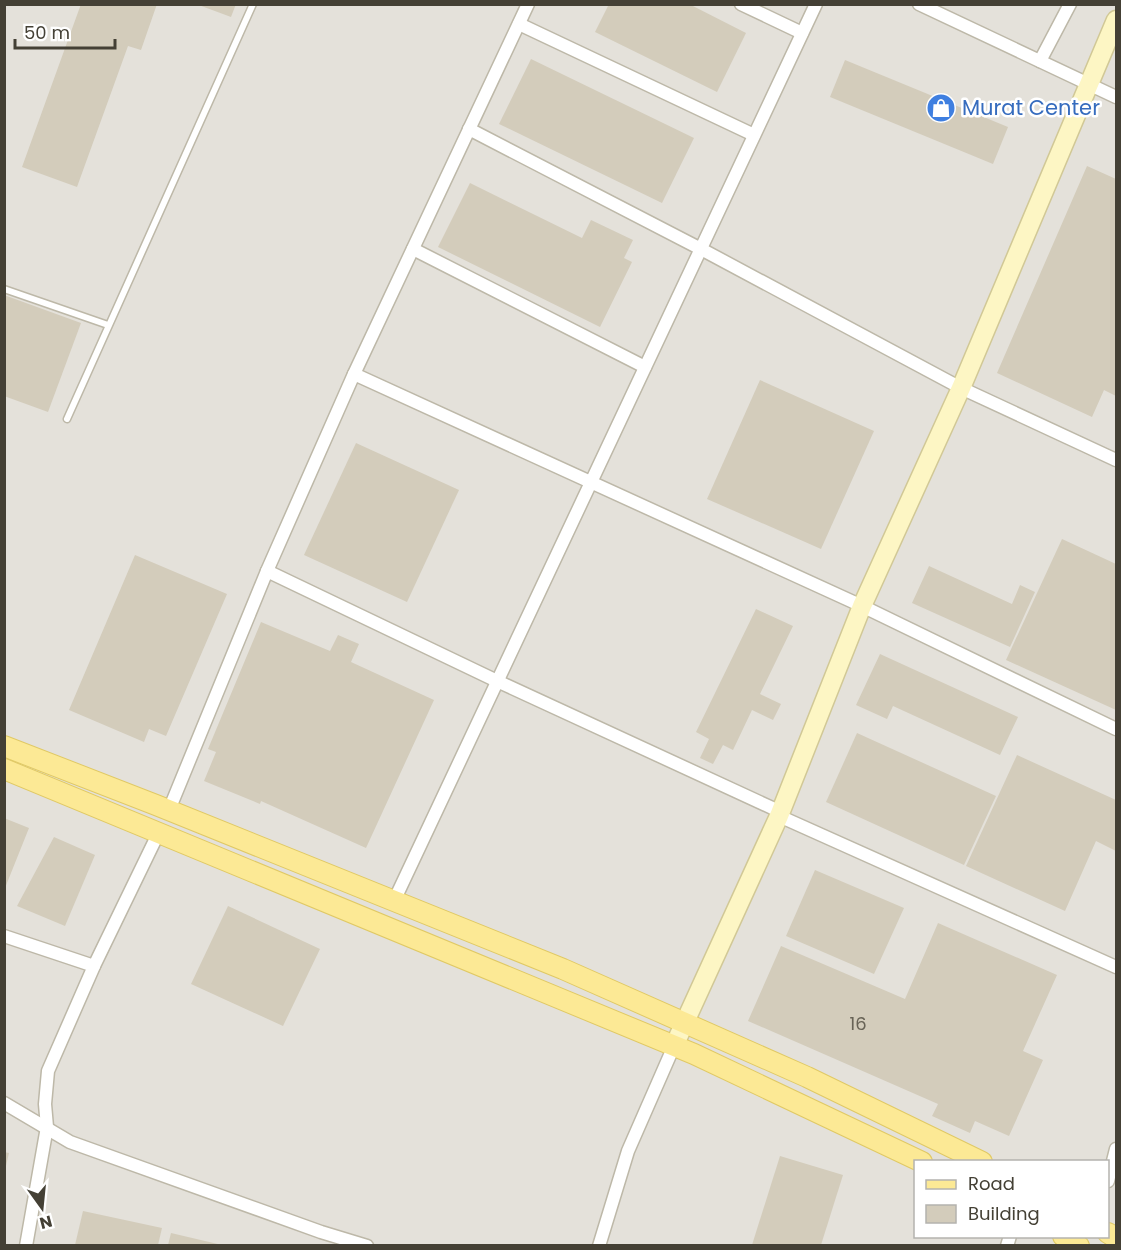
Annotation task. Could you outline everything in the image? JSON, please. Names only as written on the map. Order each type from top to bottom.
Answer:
[{"type":"main road","points":[[4,746],[563,969],[807,1077],[980,1160]]},
{"type":"main road","points":[[4,769],[674,1046],[920,1160]]},
{"type":"street","points":[[169,810],[267,571],[354,374],[528,4]]},
{"type":"street","points":[[741,4],[802,33]]},
{"type":"street","points":[[394,901],[816,4]]},
{"type":"street","points":[[919,4],[1116,97]]},
{"type":"street","points":[[1040,61],[1070,4]]},
{"type":"street","points":[[599,1245],[628,1151],[780,814],[862,606],[961,388],[1116,20]]},
{"type":"street","points":[[519,24],[754,135]]},
{"type":"street","points":[[469,129],[961,388],[1116,460]]},
{"type":"street","points":[[413,249],[645,367]]},
{"type":"street","points":[[354,374],[862,606],[1116,729]]},
{"type":"street","points":[[267,571],[780,814],[1116,967]]},
{"type":"street","points":[[26,1245],[47,1127],[45,1104],[48,1071],[94,966],[159,832]]},
{"type":"street","points":[[4,936],[94,966]]},
{"type":"street","points":[[4,1103],[70,1142],[321,1232],[367,1245]]},
{"type":"street","points":[[1109,1174],[1116,1149]]},
{"type":"lane","points":[[67,419],[253,4]]},
{"type":"lane","points":[[4,289],[108,325]]},
{"type":"shaded area","points":[[5,5],[1116,5],[1116,1245],[5,1246]]},
{"type":"building","points":[[81,4],[157,4],[141,50],[128,46],[77,187],[22,167]]},
{"type":"building","points":[[196,4],[236,4],[231,17]]},
{"type":"building","points":[[609,4],[689,4],[746,33],[717,92],[595,32]]},
{"type":"building","points":[[531,59],[694,138],[662,203],[499,124]]},
{"type":"building","points":[[845,60],[1008,127],[993,164],[830,97]]},
{"type":"building","points":[[1087,166],[1116,179],[1116,396],[1104,390],[1092,417],[997,373]]},
{"type":"building","points":[[470,183],[582,238],[591,220],[633,240],[624,258],[632,262],[600,327],[438,247]]},
{"type":"building","points":[[4,295],[81,323],[48,412],[4,396]]},
{"type":"building","points":[[760,380],[874,431],[821,549],[707,499]]},
{"type":"building","points":[[356,443],[459,490],[407,602],[304,555]]},
{"type":"building","points":[[1062,539],[1116,564],[1116,710],[1006,660]]},
{"type":"building","points":[[135,555],[227,594],[166,736],[149,729],[144,742],[69,710]]},
{"type":"building","points":[[929,566],[1012,604],[1020,585],[1035,592],[1010,647],[912,603]]},
{"type":"building","points":[[756,609],[793,626],[760,694],[781,704],[773,720],[752,710],[733,750],[723,745],[713,764],[700,758],[709,739],[696,732]]},
{"type":"building","points":[[261,622],[330,651],[338,635],[359,644],[351,662],[434,700],[366,848],[261,801],[260,804],[204,781],[216,752],[208,749]]},
{"type":"building","points":[[880,654],[1018,717],[1000,755],[893,706],[887,719],[856,705]]},
{"type":"building","points":[[857,733],[996,796],[964,865],[826,802]]},
{"type":"building","points":[[1017,755],[1116,800],[1116,851],[1096,841],[1065,911],[966,866]]},
{"type":"building","points":[[4,818],[29,828],[5,888],[4,888]]},
{"type":"building","points":[[54,837],[95,855],[65,926],[17,906]]},
{"type":"building","points":[[815,870],[904,908],[874,974],[786,936]]},
{"type":"building","points":[[228,906],[320,949],[283,1026],[191,984]]},
{"type":"building","points":[[938,923],[1057,975],[1023,1051],[1043,1060],[1009,1136],[975,1121],[970,1133],[932,1116],[938,1104],[748,1021],[781,946],[905,999]]},
{"type":"building","points":[[4,1152],[9,1153],[5,1170],[4,1169]]},
{"type":"building","points":[[780,1156],[843,1175],[821,1245],[752,1245]]},
{"type":"building","points":[[83,1211],[162,1228],[158,1245],[75,1245]]},
{"type":"building","points":[[171,1233],[222,1245],[168,1245]]},
{"type":"place","name":"Murat Center","points":[[941,108]]}]
